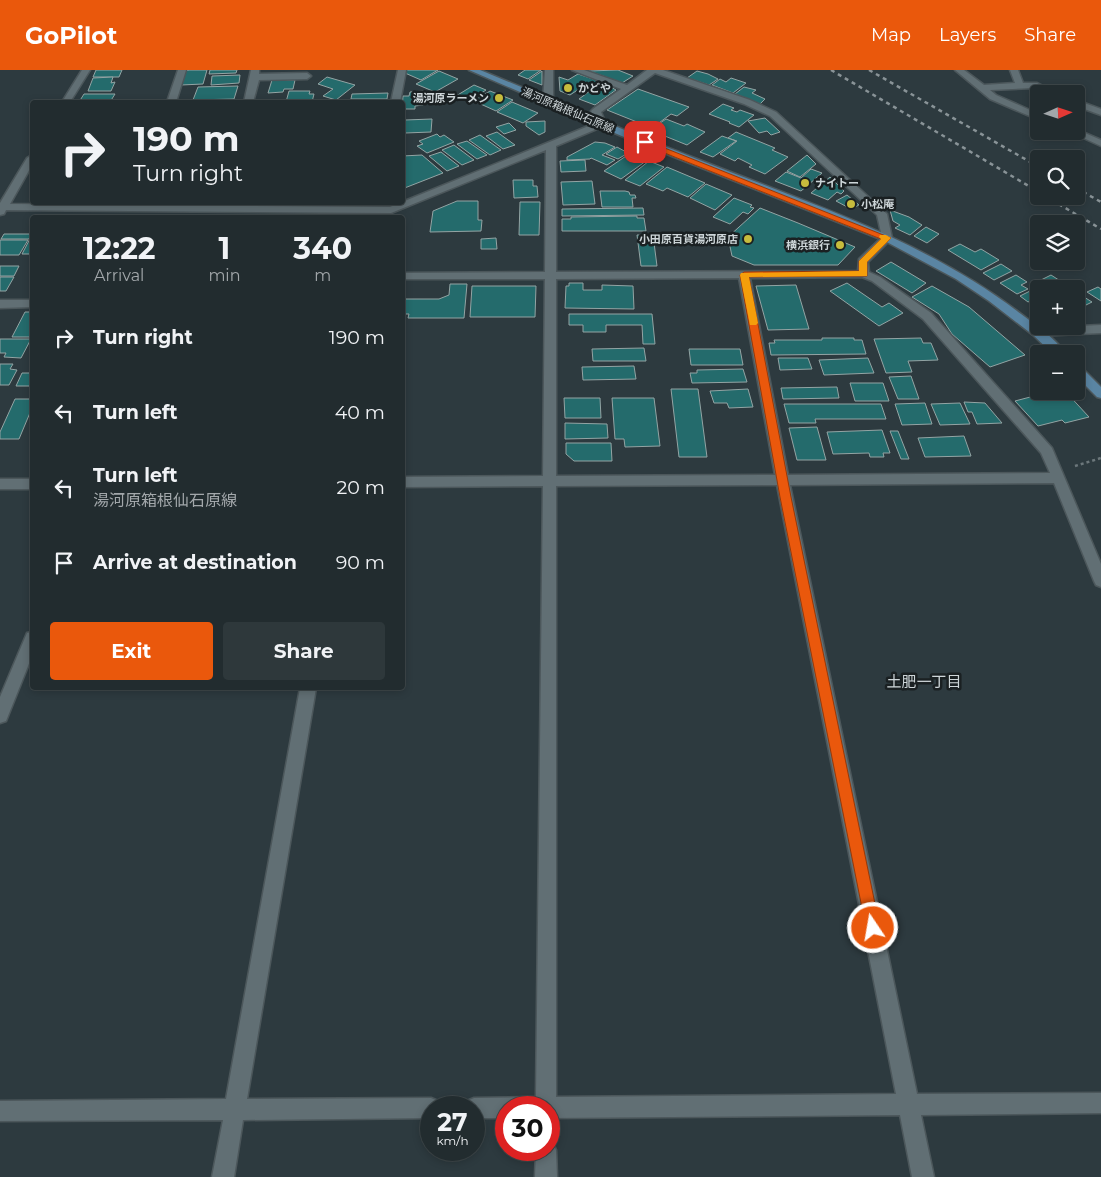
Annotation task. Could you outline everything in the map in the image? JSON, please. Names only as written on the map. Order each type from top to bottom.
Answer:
[{"type":"main road","name":"湯河原箱根仙石原線","points":[[472,70],[601,124],[887,238],[960,277],[993,298],[1030,327]]},
{"type":"main road","name":"湯河原箱根仙石原線","points":[[1040,335],[1051,345]]},
{"type":"main road","points":[[1085,378],[1101,394]]},
{"type":"street","points":[[67,100],[86,70]]},
{"type":"street","points":[[172,100],[182,70]]},
{"type":"street","points":[[395,100],[402,70]]},
{"type":"street","points":[[548,102],[549,70]]},
{"type":"street","points":[[576,70],[628,88]]},
{"type":"street","points":[[1,209],[135,205],[206,210],[391,214],[601,124],[596,111],[654,70],[747,102],[773,114],[882,214],[887,238],[863,261],[864,274]]},
{"type":"street","points":[[959,70],[993,97],[1030,113]]},
{"type":"street","points":[[1014,70],[1020,86]]},
{"type":"street","points":[[248,100],[255,73],[307,76]]},
{"type":"street","points":[[981,88],[1030,85]]},
{"type":"street","points":[[1085,106],[1101,112]]},
{"type":"street","points":[[1085,136],[1101,143]]},
{"type":"street","points":[[546,1096],[551,146]]},
{"type":"street","points":[[1,209],[30,161]]},
{"type":"street","points":[[405,276],[864,274],[876,279],[927,316],[1047,451],[1101,581]]},
{"type":"street","points":[[744,275],[782,479],[923,1177]]},
{"type":"street","points":[[0,304],[30,304]]},
{"type":"street","points":[[1085,330],[1101,330]]},
{"type":"street","points":[[405,482],[1058,478]]},
{"type":"street","points":[[0,484],[30,484]]},
{"type":"street","points":[[0,716],[30,643]]},
{"type":"street","points":[[223,1177],[308,690]]},
{"type":"street","points":[[560,1107],[1101,1103]]},
{"type":"street","points":[[0,1111],[420,1108]]},
{"type":"street","points":[[546,1161],[546,1177]]},
{"type":"building","points":[[96,70],[122,70],[119,77],[93,77]]},
{"type":"building","points":[[207,70],[203,84],[181,85],[186,71]]},
{"type":"building","points":[[210,70],[237,70],[236,73],[209,74]]},
{"type":"building","points":[[405,70],[438,70],[421,80],[405,73]]},
{"type":"building","points":[[525,70],[541,70],[528,79],[518,75]]},
{"type":"building","points":[[618,70],[633,76],[622,83],[589,71]]},
{"type":"building","points":[[439,71],[458,79],[435,92],[416,84]]},
{"type":"building","points":[[542,71],[542,85],[529,80]]},
{"type":"building","points":[[697,71],[718,79],[709,85],[687,78]]},
{"type":"building","points":[[578,74],[599,81],[590,87],[585,85],[570,95],[560,91],[559,77],[568,80]]},
{"type":"building","points":[[240,75],[239,83],[211,85],[212,76]]},
{"type":"building","points":[[113,77],[111,83],[115,82],[111,91],[88,91],[93,78]]},
{"type":"building","points":[[327,77],[355,85],[336,100],[323,96],[333,89],[318,84]]},
{"type":"building","points":[[731,78],[746,83],[733,93],[712,85],[720,79],[726,82]]},
{"type":"building","points":[[272,80],[295,80],[293,89],[268,93]]},
{"type":"building","points":[[602,82],[616,90],[595,105],[579,99]]},
{"type":"building","points":[[474,85],[486,90],[472,99],[463,99],[456,96]]},
{"type":"building","points":[[238,86],[234,99],[193,100],[198,87]]},
{"type":"building","points":[[744,87],[756,90],[752,93],[765,99],[760,104],[735,94]]},
{"type":"building","points":[[638,89],[689,107],[677,116],[671,114],[652,128],[607,110]]},
{"type":"building","points":[[289,91],[310,91],[309,94],[314,94],[312,100],[287,100]]},
{"type":"building","points":[[424,91],[423,105],[415,106],[415,109],[405,109],[403,96],[409,96],[410,92]]},
{"type":"building","points":[[490,91],[513,100],[496,111],[474,101]]},
{"type":"building","points":[[388,93],[387,99],[351,99],[352,94]]},
{"type":"building","points":[[84,94],[115,94],[111,100],[80,100]]},
{"type":"building","points":[[512,102],[538,113],[523,123],[497,112]]},
{"type":"building","points":[[723,104],[734,108],[731,110],[737,112],[740,110],[754,115],[739,127],[709,114]]},
{"type":"building","points":[[765,118],[780,132],[771,135],[767,131],[759,133],[748,121]]},
{"type":"building","points":[[432,119],[431,132],[405,133],[405,120]]},
{"type":"building","points":[[666,119],[684,126],[687,124],[705,132],[687,145],[650,130]]},
{"type":"building","points":[[545,121],[545,132],[539,135],[526,126],[526,122]]},
{"type":"building","points":[[509,123],[516,130],[504,134],[496,127]]},
{"type":"building","points":[[497,132],[515,145],[503,149],[486,136]]},
{"type":"building","points":[[736,132],[775,148],[772,150],[788,157],[765,174],[749,167],[752,165],[738,158],[735,161],[720,154],[737,141],[728,138]]},
{"type":"building","points":[[437,134],[440,137],[444,135],[454,142],[427,153],[417,146],[423,144],[419,141]]},
{"type":"building","points":[[480,135],[501,150],[490,155],[469,140]]},
{"type":"building","points":[[722,136],[736,141],[713,157],[700,152]]},
{"type":"building","points":[[467,141],[487,155],[477,159],[457,144]]},
{"type":"building","points":[[595,142],[615,147],[602,155],[615,160],[607,165],[591,158],[567,160],[567,157]]},
{"type":"building","points":[[454,145],[474,160],[462,165],[442,150]]},
{"type":"building","points":[[617,147],[628,153],[618,159],[606,154]]},
{"type":"building","points":[[441,152],[459,166],[447,171],[429,156]]},
{"type":"building","points":[[629,154],[646,161],[621,179],[604,171]]},
{"type":"building","points":[[422,155],[443,173],[405,188],[405,156]]},
{"type":"building","points":[[807,155],[816,164],[800,177],[787,171]]},
{"type":"building","points":[[585,160],[586,171],[561,172],[560,161]]},
{"type":"building","points":[[649,161],[664,167],[640,186],[625,180]]},
{"type":"building","points":[[667,167],[705,183],[688,197],[667,188],[663,191],[646,184]]},
{"type":"building","points":[[811,169],[822,173],[801,191],[775,181],[786,172],[801,178]]},
{"type":"building","points":[[830,177],[844,191],[841,194],[837,192],[828,200],[811,193]]},
{"type":"building","points":[[513,180],[533,180],[533,186],[537,186],[538,197],[514,198]]},
{"type":"building","points":[[592,181],[595,204],[563,205],[561,182]]},
{"type":"building","points":[[706,184],[732,195],[715,210],[690,198]]},
{"type":"building","points":[[600,191],[629,192],[630,195],[635,195],[636,198],[632,198],[633,207],[602,207]]},
{"type":"building","points":[[847,195],[859,205],[851,209],[836,201]]},
{"type":"building","points":[[734,198],[752,205],[750,207],[754,208],[748,214],[743,212],[730,224],[713,217]]},
{"type":"building","points":[[457,201],[478,201],[478,220],[482,220],[481,231],[430,232],[433,211]]},
{"type":"building","points":[[520,202],[540,202],[539,235],[519,235]]},
{"type":"building","points":[[643,208],[644,215],[562,216],[562,209]]},
{"type":"building","points":[[760,208],[855,247],[838,265],[754,265],[732,256],[728,237]]},
{"type":"building","points":[[890,210],[909,217],[922,225],[910,235],[895,228],[900,225],[893,221]]},
{"type":"building","points":[[637,216],[637,218],[644,218],[646,231],[562,231],[562,219],[571,219],[571,217]]},
{"type":"building","points":[[926,227],[939,234],[927,243],[914,236]]},
{"type":"building","points":[[4,234],[30,234],[29,239],[1,239]]},
{"type":"building","points":[[637,235],[653,235],[657,266],[641,266]]},
{"type":"building","points":[[496,238],[497,249],[481,249],[481,239]]},
{"type":"building","points":[[30,239],[30,254],[22,254]]},
{"type":"building","points":[[0,240],[28,240],[19,255],[0,255]]},
{"type":"building","points":[[960,244],[975,252],[981,249],[999,260],[981,270],[948,250]]},
{"type":"building","points":[[891,262],[926,283],[912,293],[876,271]]},
{"type":"building","points":[[1001,264],[1012,271],[994,280],[983,273]]},
{"type":"building","points":[[0,266],[19,266],[14,276],[0,276]]},
{"type":"building","points":[[1016,275],[1027,282],[1021,285],[1028,289],[1017,294],[1000,283]]},
{"type":"building","points":[[1051,275],[1059,280],[1041,280]]},
{"type":"building","points":[[0,277],[14,277],[6,291],[0,291]]},
{"type":"building","points":[[569,283],[583,283],[583,290],[602,290],[602,285],[633,286],[634,309],[565,308],[566,286],[569,286]]},
{"type":"building","points":[[847,283],[882,307],[889,303],[903,313],[879,326],[830,291]]},
{"type":"building","points":[[450,284],[467,284],[464,318],[408,318],[409,314],[405,314],[405,299],[439,299],[449,295]]},
{"type":"building","points":[[796,285],[809,329],[768,330],[756,286]]},
{"type":"building","points":[[472,286],[536,286],[535,317],[470,317]]},
{"type":"building","points":[[932,286],[969,307],[1025,355],[990,367],[952,334],[939,314],[912,297]]},
{"type":"building","points":[[1098,287],[1101,289],[1101,301],[1087,292]]},
{"type":"building","points":[[1030,291],[1030,301],[1028,302],[1020,296]]},
{"type":"building","points":[[1085,298],[1092,302],[1085,306]]},
{"type":"building","points":[[25,312],[30,312],[30,337],[12,337]]},
{"type":"building","points":[[569,314],[652,314],[655,344],[643,344],[642,325],[606,325],[606,332],[583,332],[583,325],[569,325]]},
{"type":"building","points":[[822,338],[854,338],[854,340],[862,340],[866,354],[771,355],[769,343],[775,343],[774,340],[822,340]]},
{"type":"building","points":[[921,338],[923,343],[931,343],[938,360],[908,361],[912,372],[886,373],[874,339]]},
{"type":"building","points":[[0,339],[30,339],[21,358],[4,357],[6,353],[0,353]]},
{"type":"building","points":[[644,348],[646,361],[593,361],[592,349]]},
{"type":"building","points":[[689,349],[740,349],[743,365],[691,365]]},
{"type":"building","points":[[778,358],[808,358],[812,369],[780,370]]},
{"type":"building","points":[[868,358],[874,373],[824,375],[819,360]]},
{"type":"building","points":[[0,364],[13,364],[10,369],[17,370],[9,385],[0,385]]},
{"type":"building","points":[[634,366],[636,379],[583,380],[582,367]]},
{"type":"building","points":[[743,369],[747,382],[692,383],[690,373],[697,373],[697,370]]},
{"type":"building","points":[[22,373],[30,373],[30,386],[16,386]]},
{"type":"building","points":[[911,376],[919,399],[898,399],[889,377]]},
{"type":"building","points":[[850,383],[883,383],[889,401],[855,401]]},
{"type":"building","points":[[837,387],[839,398],[783,399],[781,388]]},
{"type":"building","points":[[671,389],[698,389],[707,457],[679,457]]},
{"type":"building","points":[[748,389],[753,407],[729,408],[727,403],[714,403],[710,391]]},
{"type":"building","points":[[1030,397],[1030,400],[1073,400],[1089,417],[1065,423],[1062,420],[1038,426],[1015,401]]},
{"type":"building","points":[[564,398],[600,398],[601,418],[565,418]]},
{"type":"building","points":[[612,398],[654,398],[660,446],[625,447],[624,439],[615,439]]},
{"type":"building","points":[[15,399],[30,399],[30,413],[19,439],[0,439],[0,432]]},
{"type":"building","points":[[964,402],[985,403],[1002,423],[977,424],[972,412],[968,412]]},
{"type":"building","points":[[925,403],[932,424],[902,425],[895,404]]},
{"type":"building","points":[[960,403],[970,424],[940,425],[931,404]]},
{"type":"building","points":[[784,404],[881,404],[886,419],[815,419],[816,423],[789,423]]},
{"type":"building","points":[[565,423],[607,424],[608,438],[565,439]]},
{"type":"building","points":[[817,427],[826,460],[797,460],[789,428]]},
{"type":"building","points":[[882,430],[890,453],[883,453],[884,457],[870,457],[869,453],[833,454],[827,432]]},
{"type":"building","points":[[890,431],[898,431],[909,459],[901,459]]},
{"type":"building","points":[[964,436],[971,456],[925,457],[918,438]]},
{"type":"building","points":[[566,443],[611,443],[612,461],[574,461],[566,454]]},
{"type":"railway","points":[[831,70],[1030,187]]},
{"type":"railway","points":[[869,70],[1030,162]]},
{"type":"railway","points":[[1085,193],[1101,202]]},
{"type":"railway","points":[[1060,205],[1101,229]]},
{"type":"slow traffic","points":[[753,323],[744,275],[864,274],[863,261],[887,238],[883,237]]},
{"type":"place","name":"かどや","points":[[568,88]]},
{"type":"place","name":"湯河原ラーメン","points":[[499,98]]},
{"type":"place","name":"ナイトー","points":[[805,183]]},
{"type":"place","name":"小松庵","points":[[851,204]]},
{"type":"place","name":"小田原百貨湯河原店","points":[[748,239]]},
{"type":"place","name":"横浜銀行","points":[[840,245]]},
{"type":"district","name":"土肥一丁目","points":[[924,681]]},
{"type":"route","points":[[645,142],[887,238],[863,261],[864,274],[744,275],[786,497],[873,928]]}]
